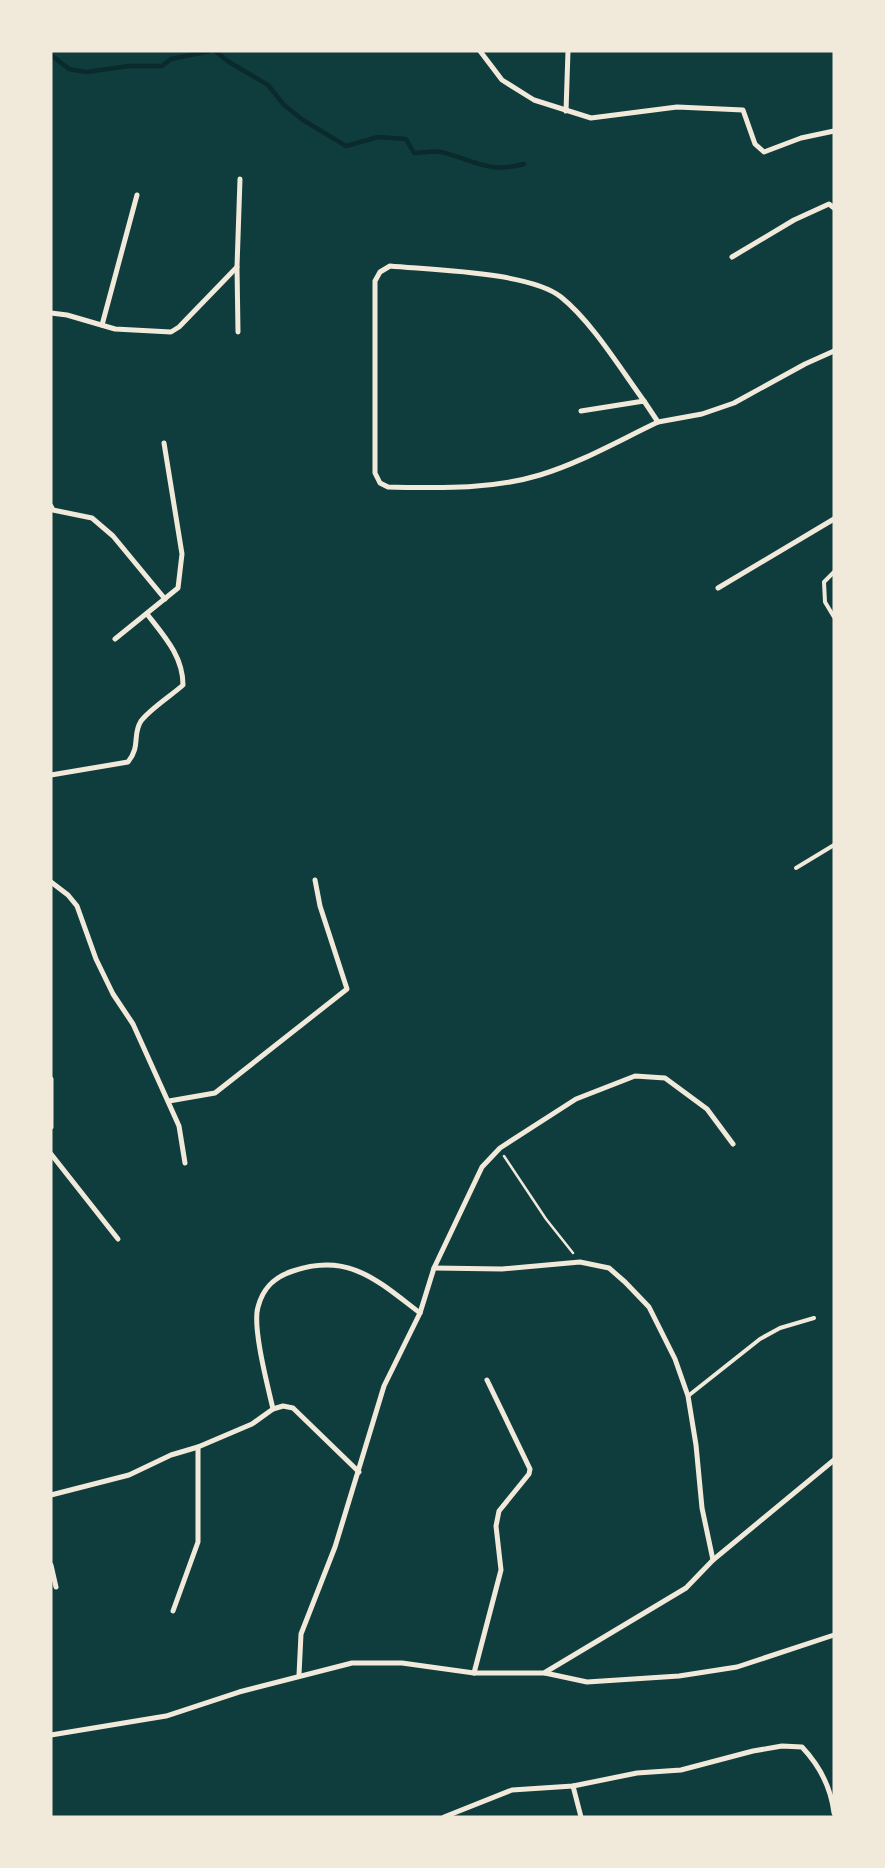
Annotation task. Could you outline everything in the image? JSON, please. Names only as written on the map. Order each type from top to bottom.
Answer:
[{"type":"street","points":[[480,51],[502,80],[534,100],[591,118],[677,107],[742,110],[755,144],[764,152],[801,138],[834,131]]},
{"type":"street","points":[[566,111],[568,51]]},
{"type":"street","points":[[238,332],[237,267],[240,179]]},
{"type":"street","points":[[102,325],[137,195]]},
{"type":"street","points":[[732,257],[794,220],[829,204],[834,208]]},
{"type":"street","points":[[658,422],[595,333],[560,296],[520,279],[390,266],[380,272],[375,281],[375,473],[380,483],[388,487],[468,488],[540,475],[658,422],[702,414],[734,403],[805,364],[834,351]]},
{"type":"street","points":[[51,313],[115,329],[171,332],[179,328],[237,267]]},
{"type":"street","points":[[581,411],[644,401]]},
{"type":"street","points":[[115,639],[178,588],[182,554],[164,443]]},
{"type":"street","points":[[51,506],[53,510],[92,518],[113,536],[165,599]]},
{"type":"street","points":[[718,588],[834,519]]},
{"type":"street","points":[[51,775],[128,762],[137,747],[137,734],[141,721],[184,685],[180,660],[148,614]]},
{"type":"street","points":[[169,1101],[215,1093],[347,989],[320,906],[315,880]]},
{"type":"street","points":[[51,882],[68,895],[78,906],[96,959],[113,994],[133,1024],[169,1101],[179,1126],[186,1163]]},
{"type":"street","points":[[299,1675],[302,1634],[335,1548],[384,1386],[420,1313],[434,1268],[482,1167],[500,1148],[576,1099],[635,1076],[665,1078],[707,1109],[734,1144]]},
{"type":"street","points":[[51,1079],[51,1127]]},
{"type":"street","points":[[51,1154],[118,1239]]},
{"type":"street","points":[[434,1268],[502,1269],[580,1262],[608,1268],[649,1307],[675,1359],[688,1396],[696,1445],[702,1508],[713,1560]]},
{"type":"street","points":[[272,1409],[259,1333],[257,1308],[268,1284],[289,1272],[311,1265],[336,1264],[372,1277],[420,1313]]},
{"type":"street","points":[[474,1673],[501,1570],[496,1526],[499,1511],[529,1474],[530,1469],[488,1380]]},
{"type":"street","points":[[51,1496],[129,1474],[252,1424],[272,1409],[283,1406],[293,1408],[359,1472]]},
{"type":"street","points":[[173,1611],[198,1542],[198,1447]]},
{"type":"street","points":[[544,1673],[686,1588],[713,1560],[834,1460]]},
{"type":"street","points":[[51,1565],[56,1587]]},
{"type":"street","points":[[51,1735],[166,1716],[299,1675],[352,1662],[402,1663],[474,1673],[544,1673],[587,1682],[679,1676],[737,1667],[834,1635]]},
{"type":"street","points":[[444,1817],[512,1790],[573,1786],[637,1773],[681,1770],[753,1751],[782,1746],[802,1747],[813,1758],[832,1796],[834,1813]]},
{"type":"street","points":[[573,1786],[581,1817]]},
{"type":"lane","points":[[834,572],[824,582],[825,602],[834,617]]},
{"type":"lane","points":[[796,868],[834,845]]},
{"type":"lane","points":[[688,1396],[760,1339],[780,1328],[814,1318]]},
{"type":"path","points":[[500,1148],[546,1220],[580,1262]]},
{"type":"waterway","points":[[51,55],[69,69],[86,72],[129,66],[162,66],[171,59],[210,51]]},
{"type":"waterway","points":[[215,51],[229,62],[268,85],[284,105],[303,120],[346,146],[378,137],[406,139],[414,153],[441,152],[490,167],[511,167],[524,164]]}]
